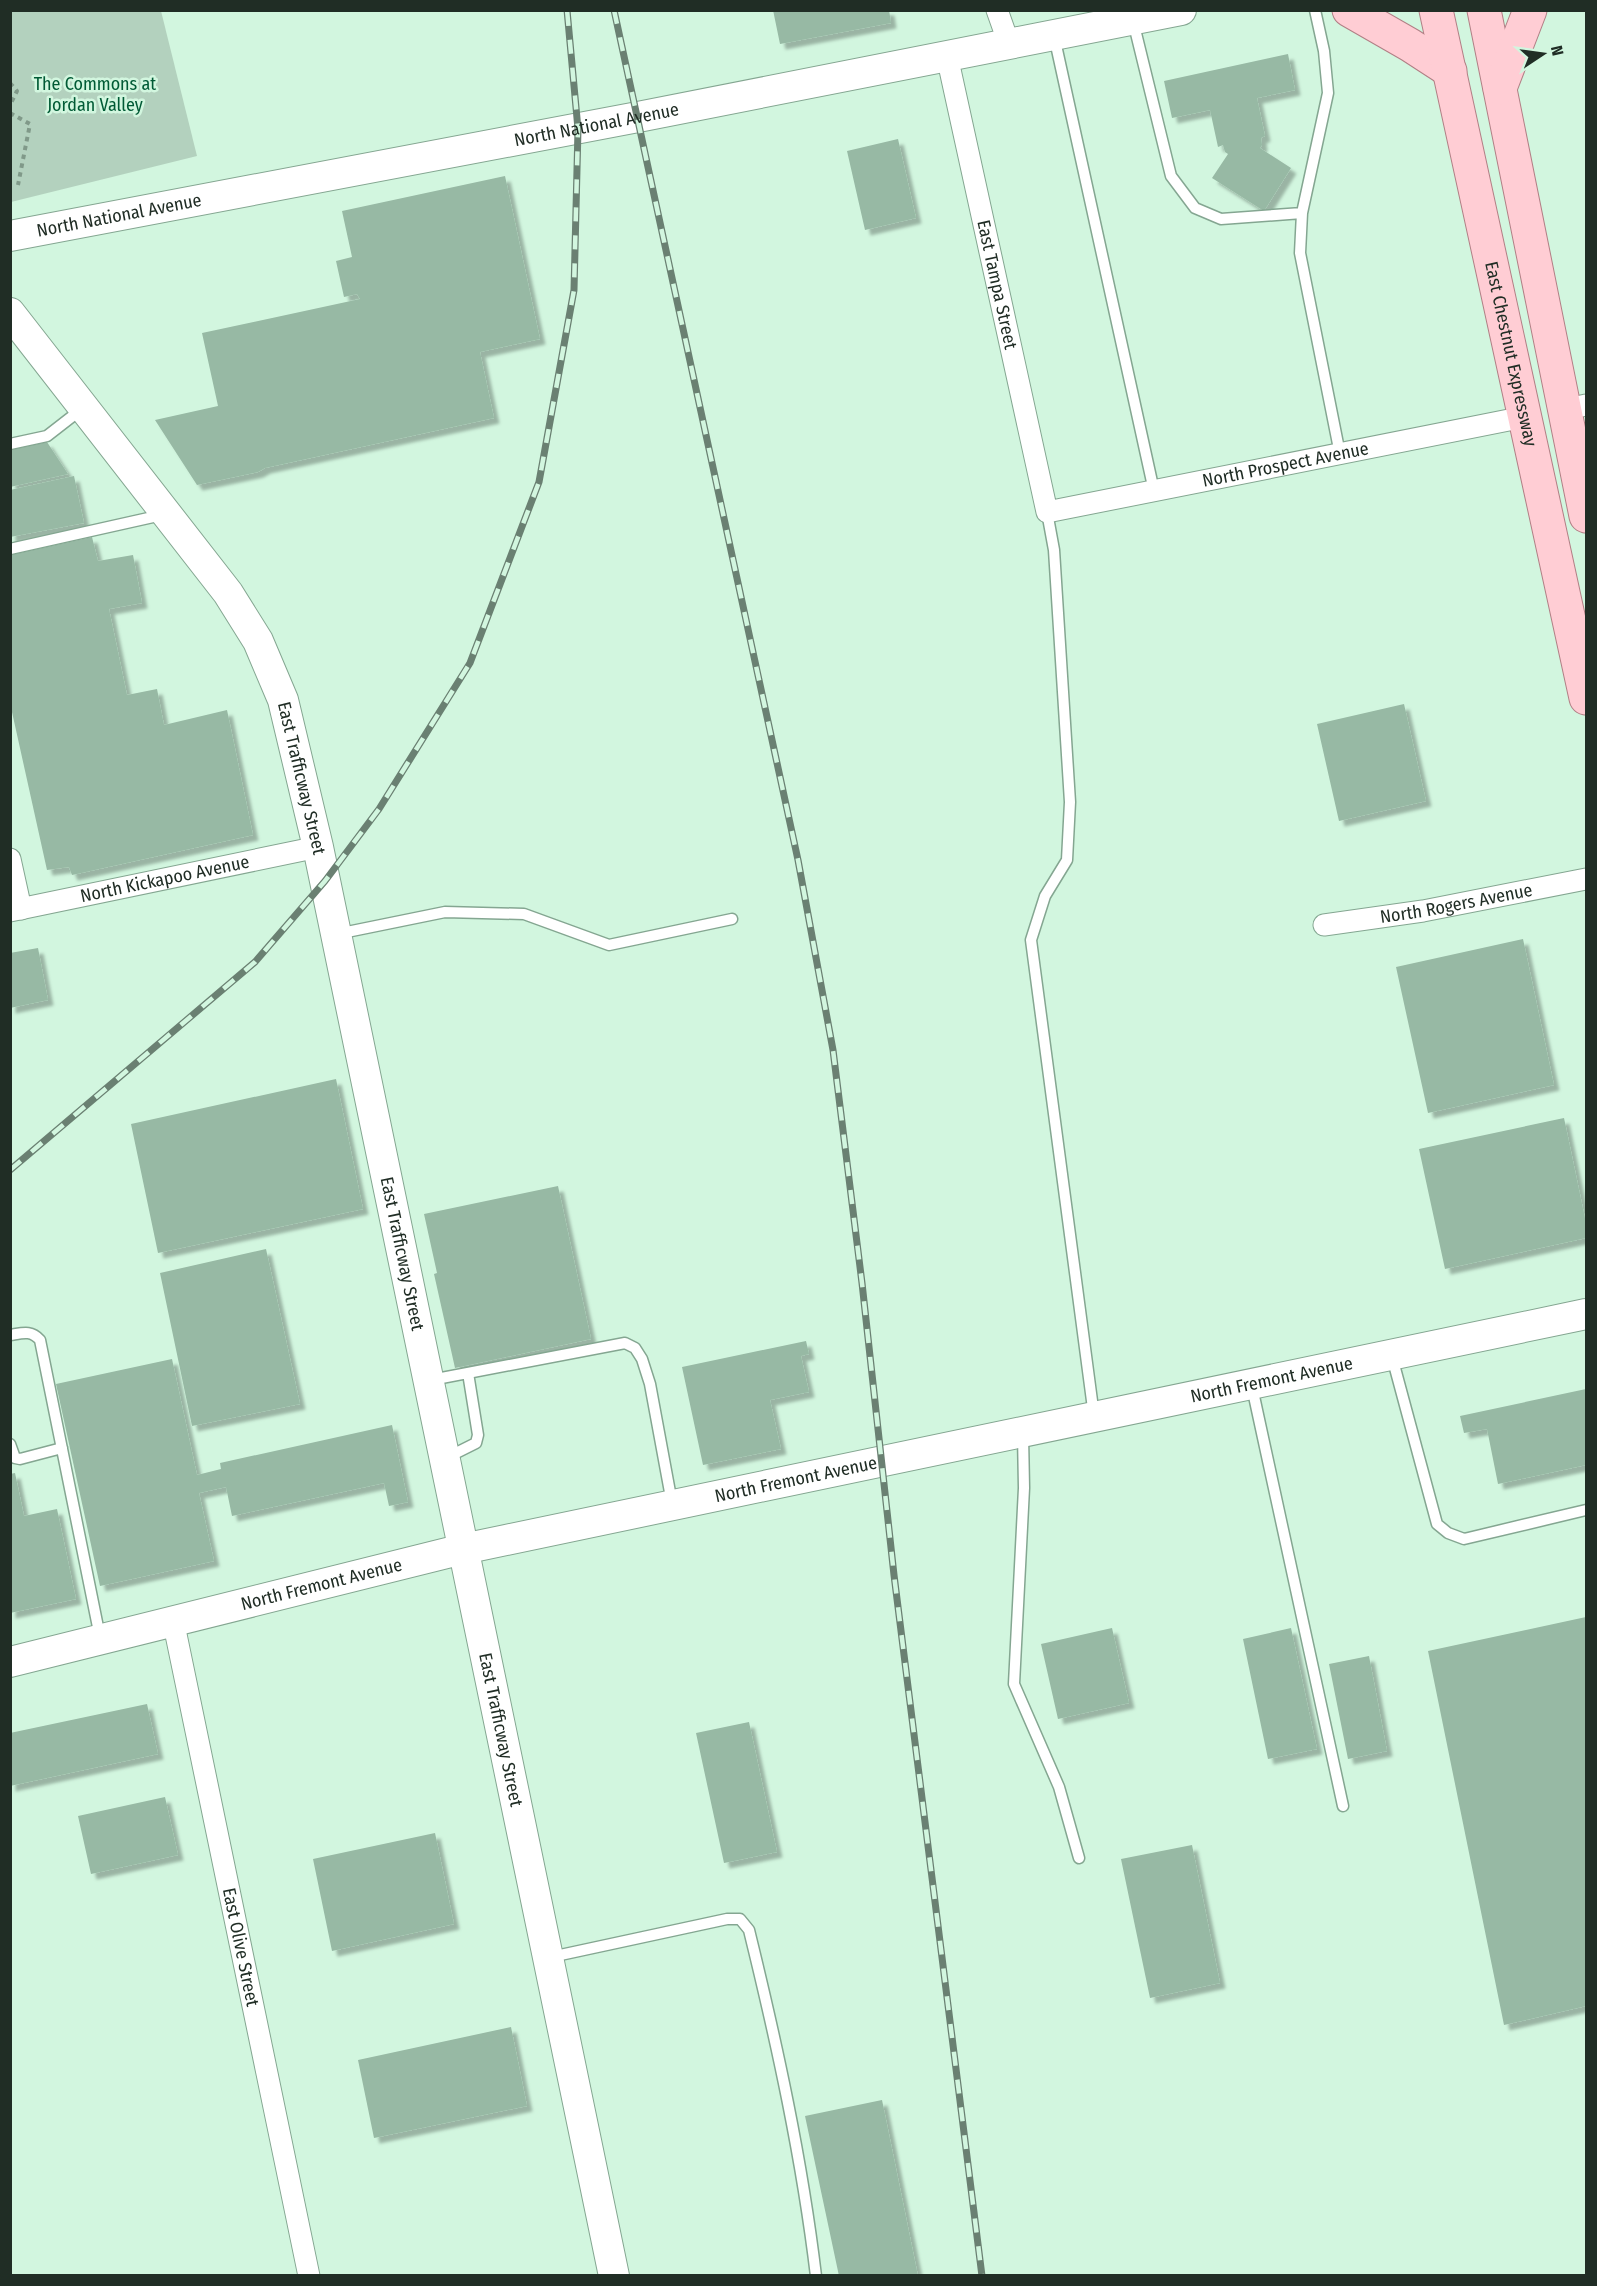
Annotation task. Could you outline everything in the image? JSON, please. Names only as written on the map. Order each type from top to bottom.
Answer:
[{"type":"main road","name":"North National Avenue","points":[[10,236],[628,119],[1181,10]]},
{"type":"main road","points":[[1349,10],[1450,71]]},
{"type":"main road","name":"East Chestnut Expressway","points":[[1437,10],[1587,698]]},
{"type":"main road","points":[[1484,10],[1500,88],[1575,407],[1587,516]]},
{"type":"main road","points":[[1500,88],[1530,10]]},
{"type":"main road","name":"East Trafficway Street","points":[[19,330],[228,593],[268,661],[290,720],[614,2276]]},
{"type":"main road","name":"North Fremont Avenue","points":[[10,1662],[463,1549],[1587,1314]]},
{"type":"street","points":[[997,10],[1009,44]]},
{"type":"street","name":"East Tampa Street","points":[[947,56],[1047,512]]},
{"type":"street","name":"North Prospect Avenue","points":[[1047,512],[1524,417]]},
{"type":"street","name":"North Kickapoo Avenue","points":[[16,910],[318,847]]},
{"type":"street","points":[[10,859],[16,910]]},
{"type":"street","name":"North Rogers Avenue","points":[[1324,925],[1423,911],[1587,879]]},
{"type":"street","name":"East Olive Street","points":[[173,1620],[309,2276]]},
{"type":"lane","points":[[1315,10],[1324,51],[1328,93],[1302,213],[1300,253],[1340,454]]},
{"type":"lane","points":[[1133,20],[1171,176],[1195,208],[1221,219],[1302,213]]},
{"type":"lane","points":[[1054,35],[1154,491]]},
{"type":"lane","points":[[10,444],[47,436],[83,408]]},
{"type":"lane","points":[[1047,512],[1054,550],[1070,802],[1067,860],[1045,896],[1031,940],[1094,1416]]},
{"type":"lane","points":[[10,549],[165,514]]},
{"type":"lane","points":[[336,934],[445,912],[524,914],[609,945],[732,919]]},
{"type":"lane","points":[[10,1335],[34,1333],[40,1340],[101,1638]]},
{"type":"lane","points":[[428,1381],[625,1343],[635,1348],[642,1359],[650,1384],[672,1504]]},
{"type":"lane","points":[[1392,1354],[1437,1524],[1448,1533],[1464,1539],[1587,1510]]},
{"type":"lane","points":[[444,1459],[476,1443],[478,1435],[468,1373]]},
{"type":"lane","points":[[1251,1383],[1343,1806]]},
{"type":"lane","points":[[1023,1431],[1024,1488],[1014,1684],[1059,1787],[1079,1858]]},
{"type":"lane","points":[[10,1444],[15,1458],[20,1459],[62,1449]]},
{"type":"lane","points":[[548,1957],[727,1919],[740,1919],[749,1930],[780,2056],[808,2211],[816,2276]]},
{"type":"path","points":[[10,83],[17,91],[10,105]]},
{"type":"path","points":[[10,112],[30,124],[18,185]]},
{"type":"green space","name":"The Commons at Jordan Valley","points":[[10,11],[161,11],[197,156],[11,202]]},
{"type":"building","points":[[773,10],[889,10],[891,23],[780,44]]},
{"type":"building","points":[[1288,54],[1295,90],[1257,98],[1265,136],[1261,138],[1260,148],[1291,168],[1264,211],[1212,178],[1228,154],[1223,145],[1218,147],[1210,110],[1172,118],[1164,81]]},
{"type":"building","points":[[898,139],[916,218],[865,230],[847,151]]},
{"type":"building","points":[[505,176],[540,339],[480,352],[494,418],[197,485],[155,420],[218,406],[202,333],[360,299],[357,294],[344,297],[336,261],[352,257],[342,211]]},
{"type":"building","points":[[47,442],[68,474],[10,487],[10,450]]},
{"type":"building","points":[[74,476],[84,523],[10,537],[10,490]]},
{"type":"building","points":[[92,537],[98,561],[133,555],[142,603],[109,609],[127,695],[157,689],[164,725],[227,710],[253,835],[72,875],[69,867],[47,870],[10,703],[10,555]]},
{"type":"building","points":[[1404,704],[1426,801],[1339,821],[1317,724]]},
{"type":"building","points":[[1523,939],[1554,1085],[1428,1113],[1396,967]]},
{"type":"building","points":[[38,948],[48,1000],[10,1008],[10,953]]},
{"type":"building","points":[[336,1079],[363,1209],[158,1253],[131,1124]]},
{"type":"building","points":[[1564,1118],[1586,1223],[1586,1238],[1445,1269],[1419,1149]]},
{"type":"building","points":[[558,1186],[591,1339],[455,1368],[434,1274],[437,1273],[424,1214]]},
{"type":"building","points":[[266,1249],[300,1404],[192,1426],[160,1273]]},
{"type":"building","points":[[806,1341],[809,1354],[801,1356],[809,1392],[770,1400],[781,1449],[703,1465],[682,1367]]},
{"type":"building","points":[[172,1359],[197,1475],[221,1469],[220,1463],[392,1425],[408,1502],[389,1506],[384,1483],[232,1516],[226,1487],[199,1493],[214,1561],[100,1586],[56,1384]]},
{"type":"building","points":[[1586,1389],[1586,1465],[1498,1484],[1487,1429],[1464,1433],[1460,1416]]},
{"type":"building","points":[[15,1473],[24,1516],[57,1509],[76,1599],[10,1613],[10,1474]]},
{"type":"building","points":[[1586,1617],[1586,2006],[1504,2025],[1428,1651]]},
{"type":"building","points":[[1112,1628],[1129,1703],[1058,1719],[1041,1644]]},
{"type":"building","points":[[1291,1628],[1317,1749],[1268,1759],[1243,1639]]},
{"type":"building","points":[[1369,1656],[1387,1751],[1348,1759],[1329,1664]]},
{"type":"building","points":[[147,1704],[158,1754],[10,1786],[10,1733]]},
{"type":"building","points":[[749,1722],[777,1852],[724,1863],[696,1733]]},
{"type":"building","points":[[165,1797],[178,1855],[91,1874],[78,1816]]},
{"type":"building","points":[[435,1833],[454,1924],[332,1951],[313,1859]]},
{"type":"building","points":[[1192,1845],[1220,1983],[1150,1998],[1121,1859]]},
{"type":"building","points":[[511,2027],[527,2106],[374,2138],[358,2060]]},
{"type":"building","points":[[882,2100],[918,2276],[839,2276],[805,2116]]},
{"type":"railway","points":[[10,1170],[255,962],[325,881],[379,809],[470,663],[539,482],[574,290],[578,129],[567,10]]},
{"type":"railway","points":[[614,10],[798,860],[833,1050],[862,1283],[894,1575],[982,2276]]}]
